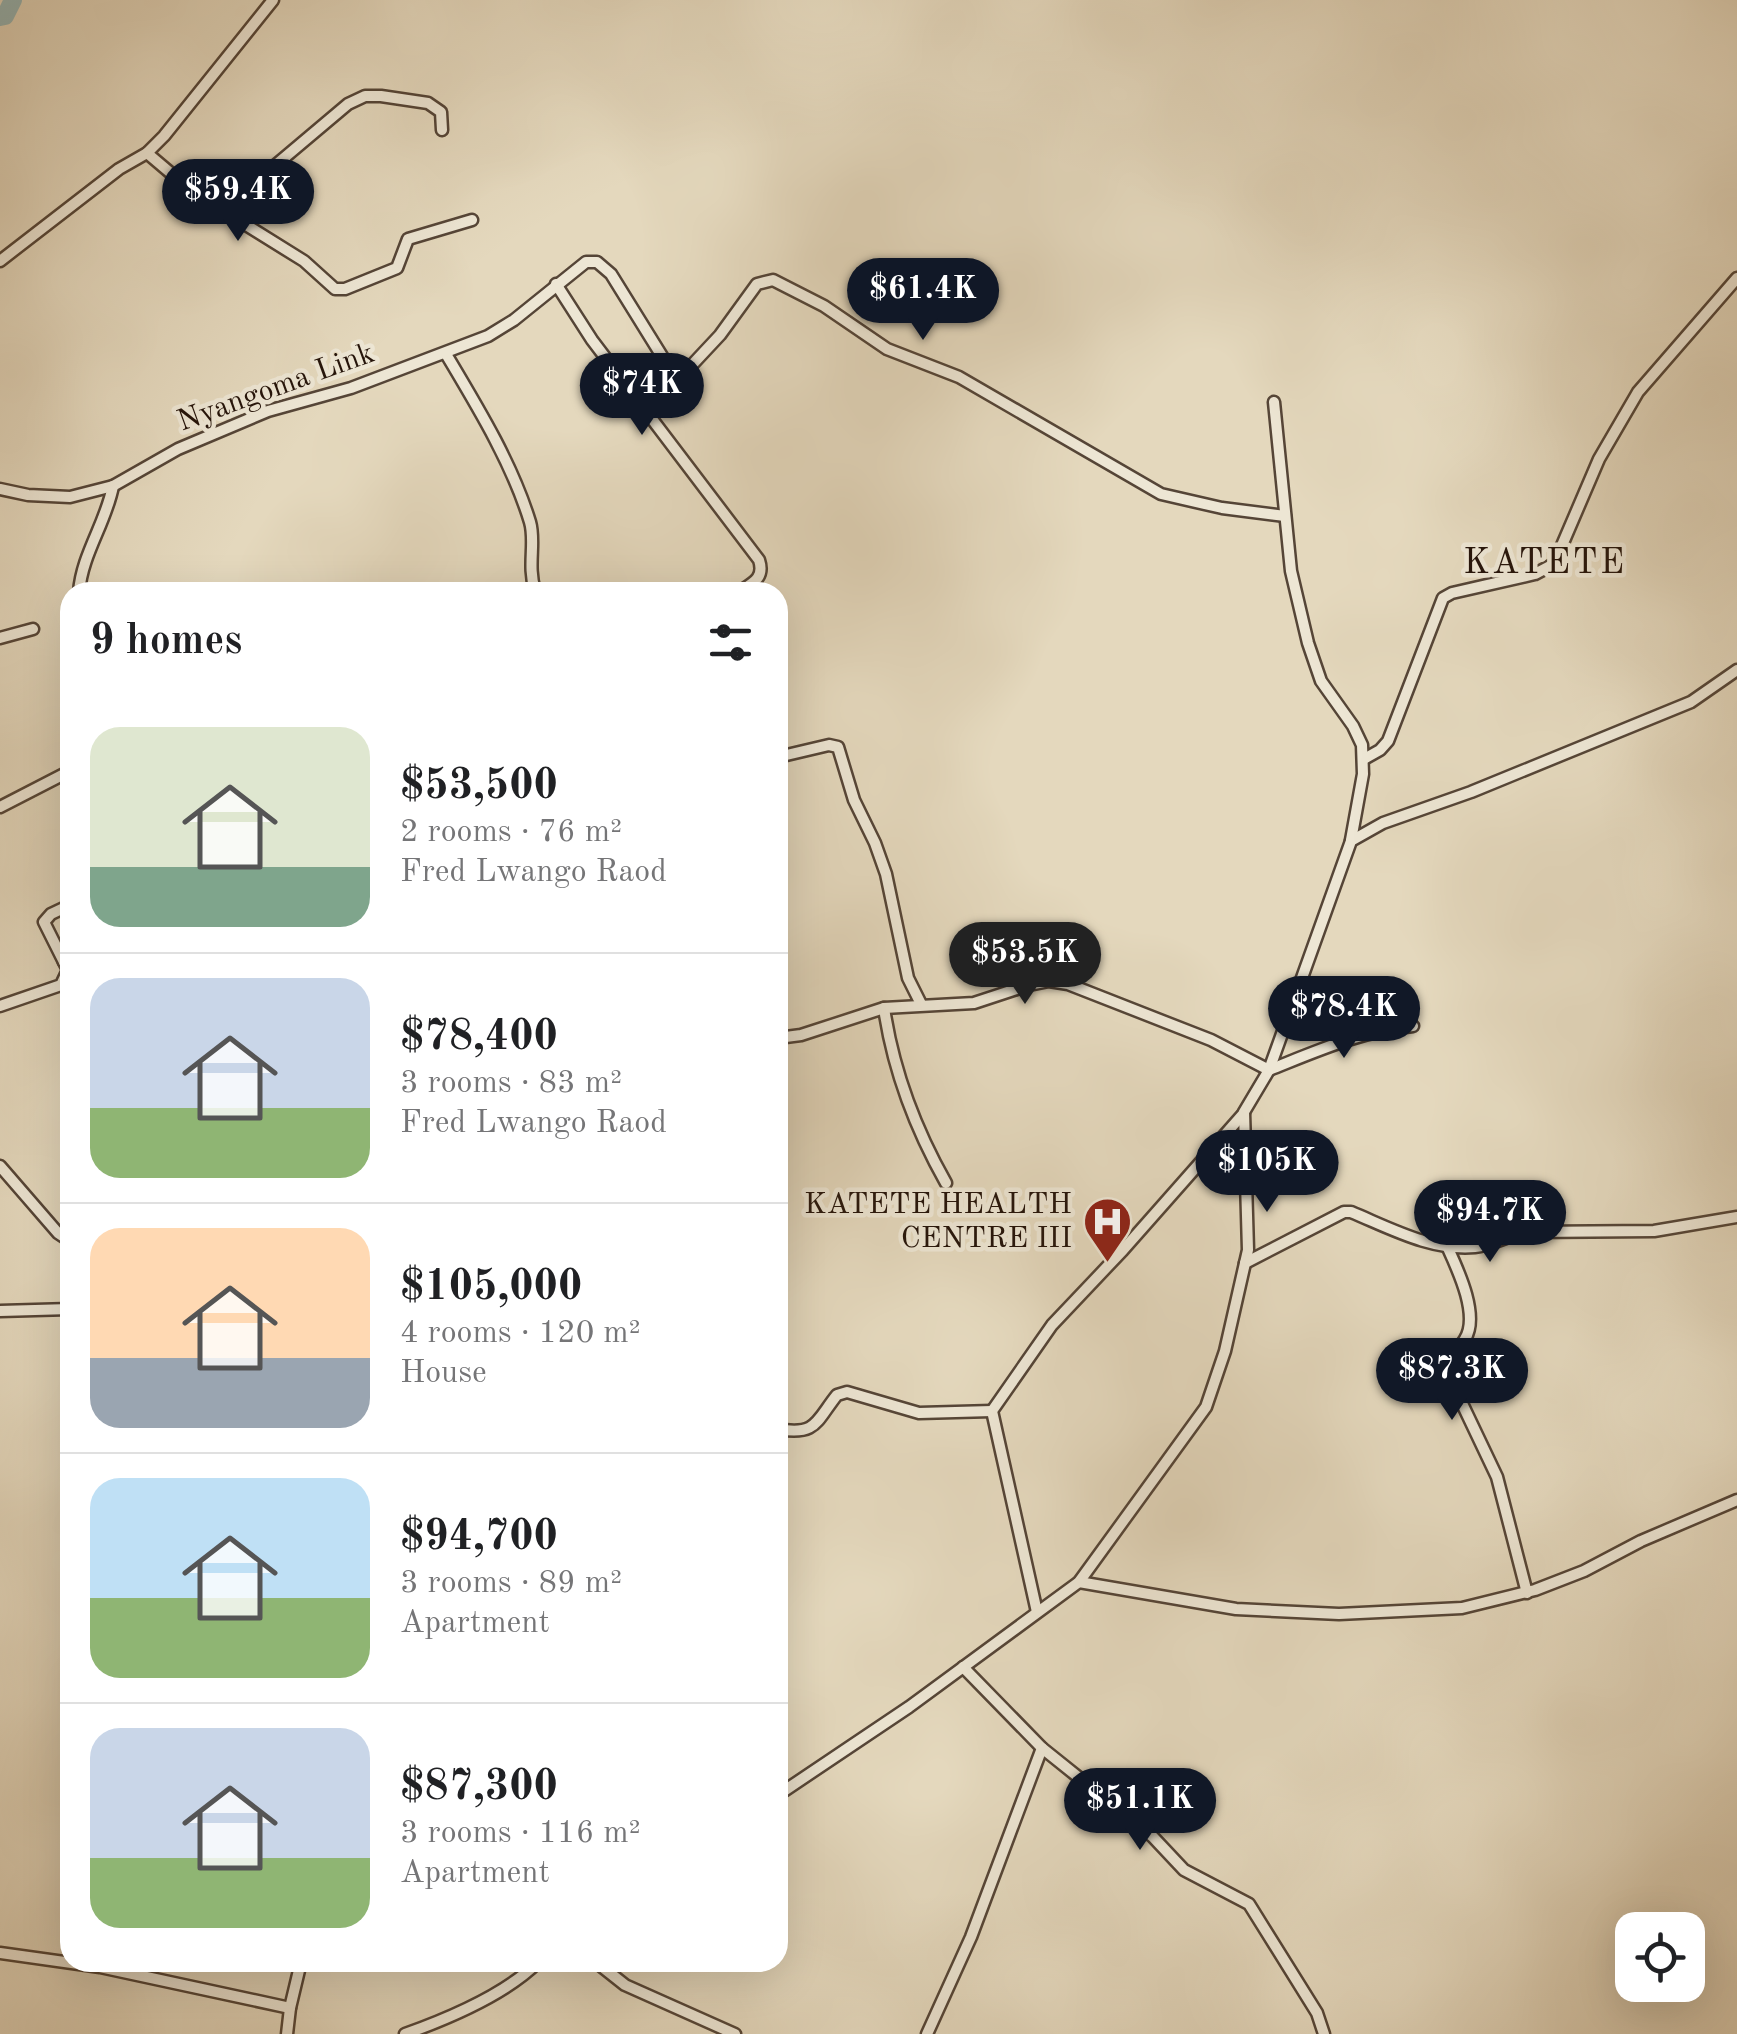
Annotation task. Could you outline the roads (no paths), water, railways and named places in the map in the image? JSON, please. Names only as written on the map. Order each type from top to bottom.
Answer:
[{"type":"street","points":[[0,261],[119,169],[147,153],[178,122],[273,0]]},
{"type":"street","points":[[220,211],[348,104],[365,96],[428,103],[441,112],[442,130]]},
{"type":"street","points":[[147,153],[220,211],[304,261],[340,290],[397,268],[408,239],[472,220]]},
{"type":"street","name":"Nyangoma Link","points":[[0,489],[70,497],[113,486],[178,449],[268,411],[351,388],[488,336],[586,262],[602,265],[618,285],[678,382]]},
{"type":"street","points":[[1364,760],[1388,741],[1443,598],[1536,574],[1554,564],[1599,459],[1638,392],[1737,278]]},
{"type":"street","points":[[647,413],[720,336],[758,284],[773,280],[824,306],[887,350],[959,377],[1161,494],[1222,508],[1285,516]]},
{"type":"street","points":[[556,284],[592,340],[759,560],[762,570],[754,582]]},
{"type":"street","points":[[446,354],[498,448],[531,525],[532,582]]},
{"type":"street","points":[[1037,1612],[992,1411],[1052,1324],[1244,1112],[1269,1070],[1351,841],[1364,760],[1362,745],[1313,663],[1291,570],[1274,402]]},
{"type":"street","points":[[81,582],[84,560],[109,506],[113,486]]},
{"type":"street","points":[[0,638],[33,629]]},
{"type":"street","points":[[1351,841],[1383,823],[1471,792],[1691,702],[1737,670]]},
{"type":"street","points":[[788,755],[829,745],[838,748],[854,800],[886,874],[908,978],[921,1004]]},
{"type":"street","points":[[0,807],[60,776]]},
{"type":"street","points":[[60,910],[44,922],[60,949]]},
{"type":"street","points":[[788,1037],[884,1008],[974,1003],[1049,981],[1068,984],[1211,1040],[1269,1070],[1334,1043],[1388,1028],[1413,1026]]},
{"type":"street","points":[[0,1006],[60,987]]},
{"type":"street","points":[[884,1008],[900,1076],[926,1147],[946,1183]]},
{"type":"street","points":[[788,1788],[963,1668],[1079,1582],[1206,1407],[1226,1351],[1248,1250],[1244,1112]]},
{"type":"street","points":[[0,1166],[60,1234]]},
{"type":"street","points":[[1246,1262],[1344,1212],[1417,1240],[1478,1247],[1529,1232],[1654,1231],[1737,1217]]},
{"type":"street","points":[[1447,1246],[1463,1280],[1469,1311],[1465,1339],[1450,1358],[1448,1374],[1497,1477],[1528,1592]]},
{"type":"street","points":[[0,1312],[60,1309]]},
{"type":"street","points":[[788,1430],[807,1431],[819,1423],[838,1394],[847,1392],[919,1413],[992,1411]]},
{"type":"street","points":[[1079,1582],[1236,1609],[1339,1614],[1462,1608],[1528,1592],[1584,1571],[1737,1500]]},
{"type":"street","points":[[963,1668],[1042,1748],[1153,1837],[1184,1870],[1249,1904],[1318,2013],[1324,2034]]},
{"type":"street","points":[[927,2034],[970,1937],[1042,1748]]},
{"type":"street","points":[[0,1953],[60,1961]]},
{"type":"street","points":[[123,1972],[290,2008]]},
{"type":"street","points":[[288,2034],[299,1972]]},
{"type":"street","points":[[405,2034],[435,2023],[528,1972]]},
{"type":"street","points":[[609,1972],[626,1985],[736,2034]]},
{"type":"waterway","points":[[0,17],[5,16],[13,0]]},
{"type":"place","name":"KATETE HEALTH CENTRE III","points":[[1107,1264]]},
{"type":"district","name":"KATETE","points":[[1545,563]]}]
